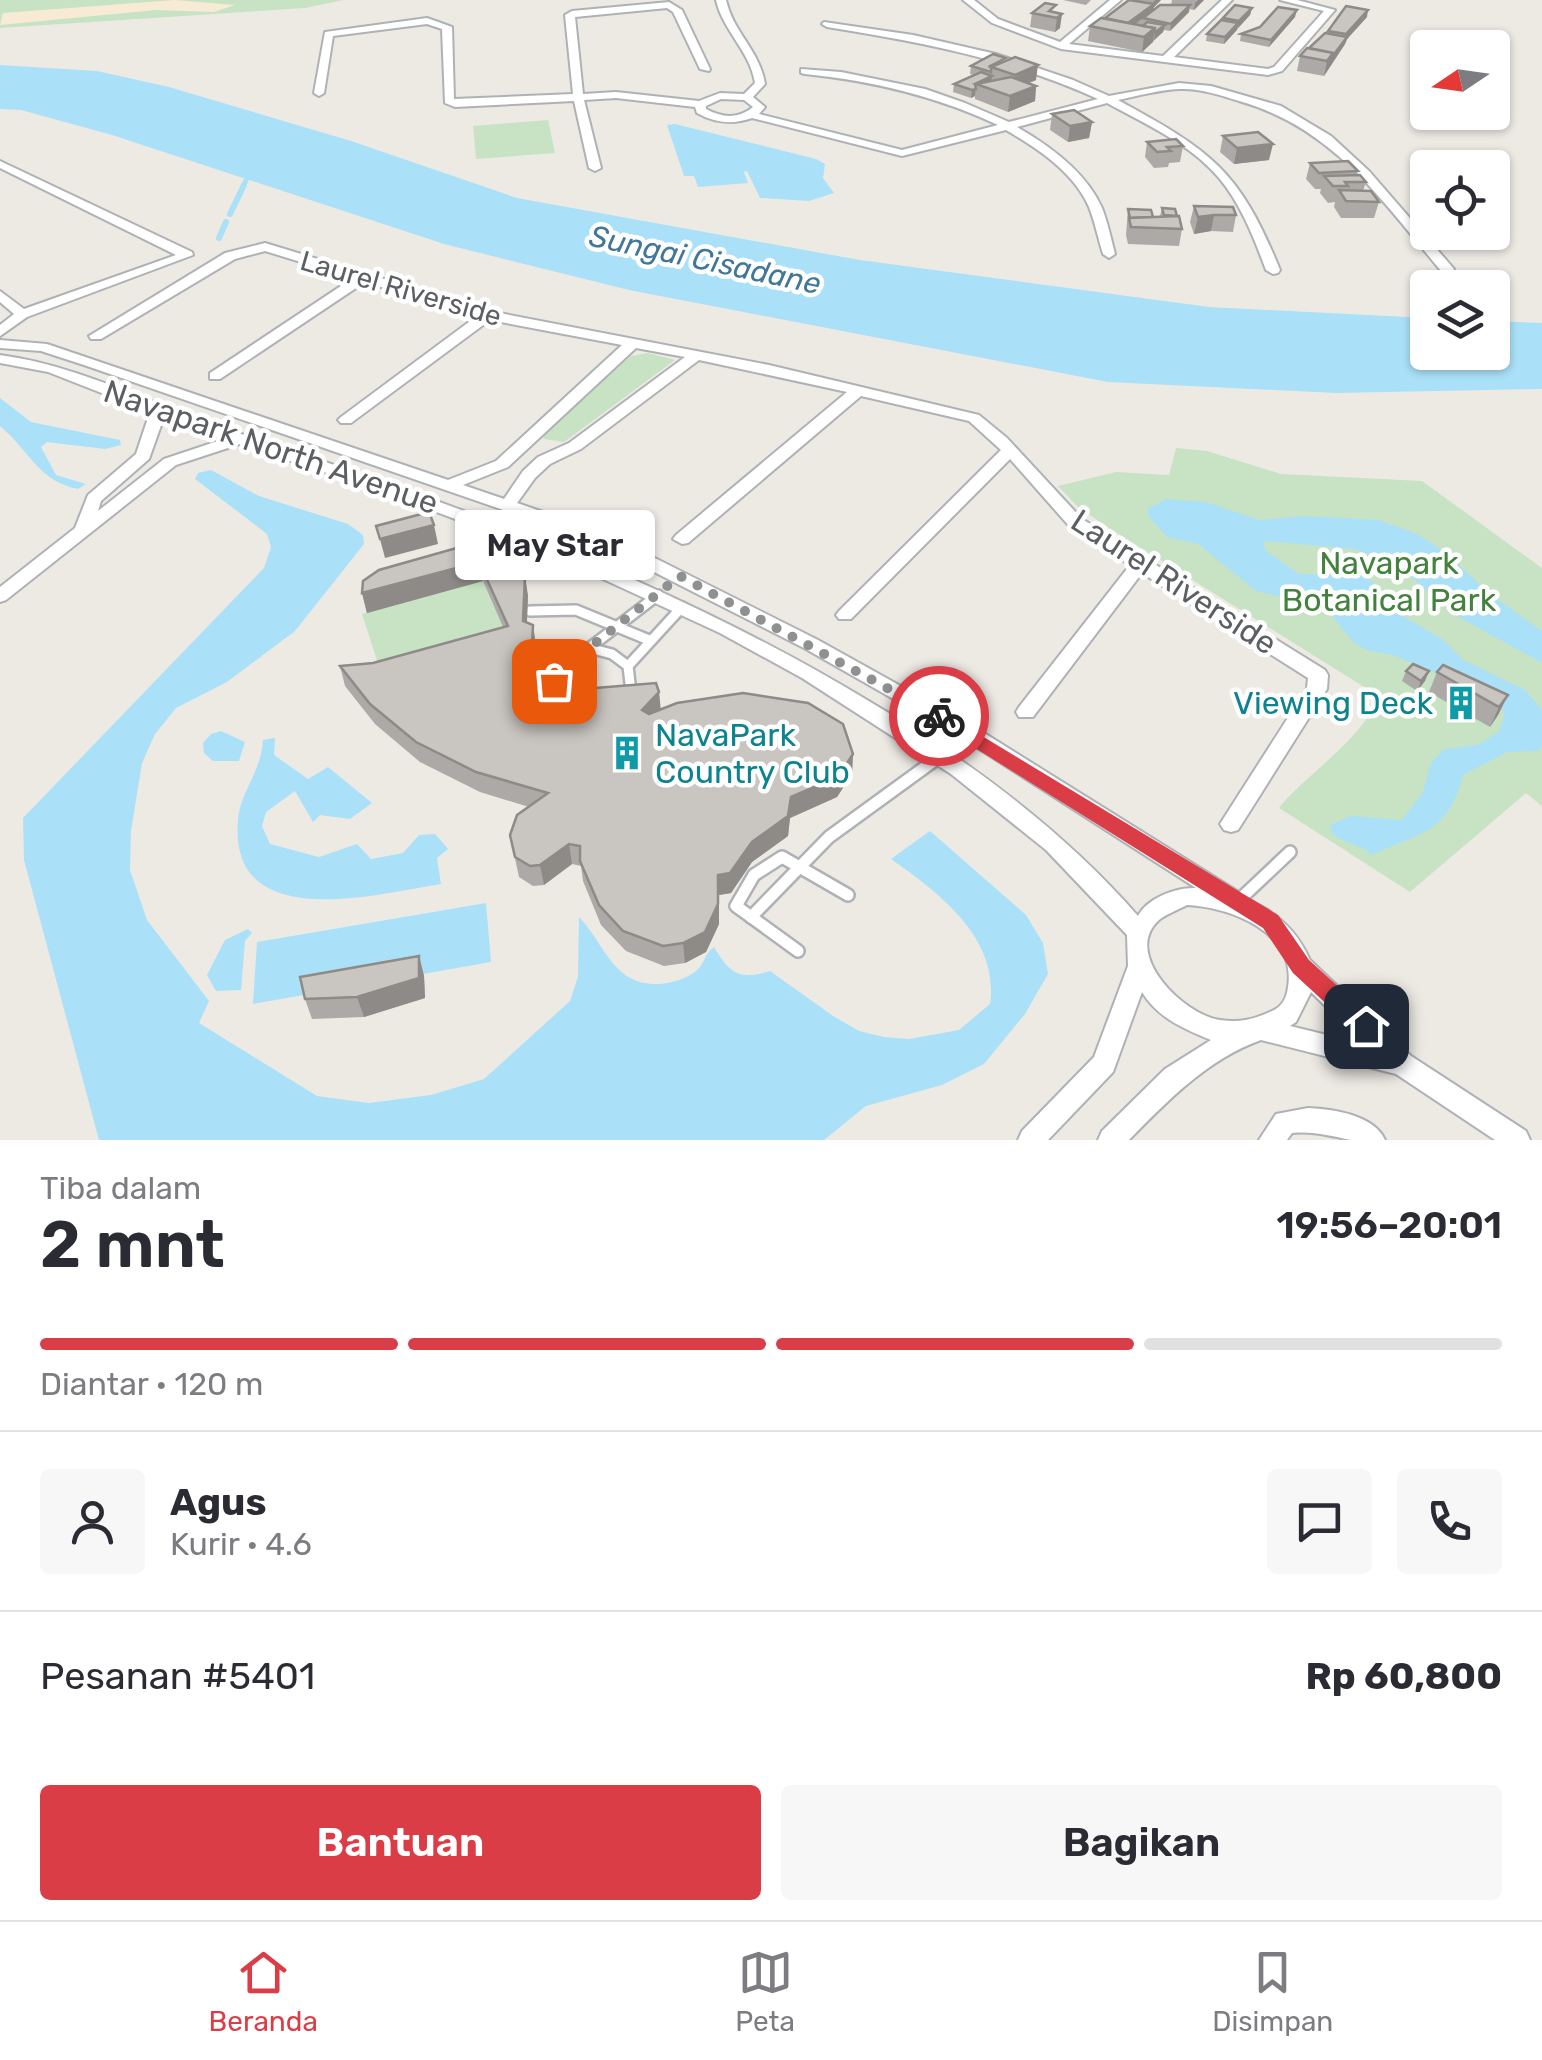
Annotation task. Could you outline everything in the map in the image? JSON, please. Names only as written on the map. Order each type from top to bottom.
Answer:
[{"type":"street","points":[[721,0],[725,17],[754,54],[760,70],[760,84],[747,97]]},
{"type":"street","points":[[968,0],[995,21],[1061,46],[1273,72],[1338,0]]},
{"type":"street","points":[[982,8],[994,0]]},
{"type":"street","points":[[1061,46],[1116,0]]},
{"type":"street","points":[[1166,59],[1227,0]]},
{"type":"street","points":[[1290,1],[1330,10]]},
{"type":"street","points":[[595,168],[578,96],[568,17],[580,11],[674,7],[705,70]]},
{"type":"street","points":[[319,92],[328,34],[432,21],[448,27],[449,101],[464,105],[578,96],[651,96],[700,104],[720,96],[747,97],[760,107],[752,115]]},
{"type":"street","points":[[827,24],[1005,58],[1064,76],[1110,99],[1187,144],[1220,172],[1245,207],[1273,270]]},
{"type":"street","points":[[806,71],[898,86],[1004,126],[1052,154],[1082,186],[1098,215],[1109,254]]},
{"type":"street","points":[[700,104],[700,112],[714,118],[752,115],[902,153],[1110,99],[1193,86],[1277,108],[1344,153],[1446,269]]},
{"type":"street","points":[[0,164],[176,246],[187,255],[22,314],[0,332]]},
{"type":"street","name":"Laurel Riverside","points":[[96,336],[230,256],[266,247],[487,315],[859,390],[974,418],[1076,524],[1318,675],[1317,690],[1231,824]]},
{"type":"street","points":[[215,376],[361,279]]},
{"type":"street","points":[[0,295],[22,314]]},
{"type":"street","points":[[346,420],[487,315]]},
{"type":"street","points":[[0,344],[42,347],[451,484],[598,537],[680,576],[969,734],[1270,922],[1294,950],[1300,966],[1402,1064],[1517,1140]]},
{"type":"street","points":[[451,484],[502,464],[632,344]]},
{"type":"street","points":[[509,504],[528,472],[553,452],[575,446],[697,356]]},
{"type":"street","name":"Navapark North Avenue","points":[[0,360],[69,374],[158,412],[684,605],[854,698],[941,755],[1060,846],[1138,932]]},
{"type":"street","points":[[682,538],[859,390]]},
{"type":"street","points":[[81,532],[94,499],[143,456],[158,412]]},
{"type":"street","points":[[0,596],[170,462],[239,439]]},
{"type":"street","points":[[522,443],[553,452]]},
{"type":"street","points":[[845,616],[1008,452]]},
{"type":"street","points":[[143,456],[170,462]]},
{"type":"street","points":[[1026,712],[1139,566]]},
{"type":"street","points":[[660,593],[680,576]]},
{"type":"street","points":[[1032,1140],[1104,1064],[1139,968],[1138,932],[1144,919],[1168,901],[1201,895],[1237,902]]},
{"type":"street","points":[[1111,1140],[1174,1078],[1288,1015],[1296,1004],[1300,966]]},
{"type":"street","points":[[1139,968],[1157,997],[1186,1020],[1402,1064]]},
{"type":"street","points":[[1272,1140],[1285,1122],[1318,1118],[1365,1135]]},
{"type":"lane","points":[[660,593],[589,648],[552,657],[550,665],[560,688],[577,698],[599,701],[631,692],[628,666],[684,605]]},
{"type":"lane","points":[[530,611],[576,610],[649,640]]},
{"type":"lane","points":[[589,648],[612,654],[628,666]]},
{"type":"lane","points":[[751,917],[829,838],[941,755]]},
{"type":"lane","points":[[1237,902],[1290,852]]},
{"type":"lane","points":[[798,950],[736,906],[754,875],[782,857],[848,896]]},
{"type":"green space","points":[[0,0],[344,0],[305,8],[0,28]]},
{"type":"green space","points":[[548,120],[555,153],[476,159],[473,126]]},
{"type":"green space","points":[[648,353],[675,360],[564,442],[544,439],[543,434],[631,356]]},
{"type":"green space","name":"Navapark Botanical Park","points":[[1176,448],[1207,451],[1281,474],[1422,481],[1542,568],[1542,806],[1526,793],[1410,892],[1279,808],[1353,736],[1373,706],[1374,693],[1112,530],[1079,508],[1058,486],[1116,472],[1169,475]]},
{"type":"green space","points":[[483,581],[511,645],[384,682],[362,614]]},
{"type":"sand","points":[[175,0],[235,5],[214,12],[156,10],[0,25],[3,13]]},
{"type":"water","name":"Sungai Cisadane","points":[[0,65],[97,71],[169,87],[351,141],[517,198],[860,260],[1209,307],[1410,317],[1410,370],[1510,370],[1510,322],[1542,323],[1542,389],[1335,393],[1108,382],[629,290],[444,244],[112,135],[21,110],[0,109]]},
{"type":"water","points":[[667,125],[816,159],[825,164],[823,178],[834,193],[809,201],[760,198],[747,171],[744,172],[748,183],[698,187],[694,176],[684,176]]},
{"type":"water","points":[[0,398],[31,422],[120,440],[121,445],[105,449],[47,442],[41,447],[56,475],[86,484],[78,489],[64,485],[44,472],[0,426]]},
{"type":"water","points":[[211,470],[259,496],[348,524],[363,535],[364,544],[295,631],[227,682],[176,708],[155,734],[142,763],[131,831],[130,870],[147,920],[209,1001],[199,1023],[317,1096],[369,1103],[431,1095],[484,1079],[570,1001],[578,977],[579,917],[620,971],[643,983],[664,983],[688,976],[714,947],[730,969],[743,975],[770,971],[859,1031],[909,1039],[959,1030],[990,1004],[991,980],[985,958],[962,919],[946,902],[891,859],[930,831],[1026,915],[1043,943],[1048,974],[1025,1014],[984,1064],[942,1085],[866,1106],[824,1140],[99,1140],[24,860],[23,818],[264,568],[271,547],[267,534],[195,479],[198,473]]},
{"type":"water","points":[[1166,499],[1206,502],[1259,520],[1305,516],[1379,520],[1417,534],[1446,553],[1491,595],[1542,631],[1542,663],[1455,615],[1394,562],[1354,549],[1263,541],[1266,551],[1299,574],[1361,575],[1374,583],[1391,609],[1442,639],[1463,660],[1525,690],[1542,710],[1542,746],[1538,751],[1507,752],[1463,775],[1449,809],[1430,829],[1372,855],[1332,834],[1330,825],[1351,816],[1402,820],[1423,792],[1431,763],[1444,749],[1477,745],[1499,732],[1505,713],[1485,694],[1393,655],[1366,650],[1353,642],[1325,607],[1256,591],[1198,544],[1167,537],[1148,516],[1148,509]]},
{"type":"water","points":[[221,731],[245,742],[239,761],[213,761],[204,753],[203,743],[211,734]]},
{"type":"water","points":[[275,738],[274,755],[308,779],[328,767],[372,803],[350,819],[320,815],[313,822],[295,791],[266,812],[262,826],[270,844],[319,857],[357,844],[371,859],[403,853],[419,835],[435,834],[448,849],[437,858],[441,884],[381,894],[312,899],[281,893],[256,880],[241,856],[238,820],[263,740]]},
{"type":"water","points":[[486,903],[491,962],[253,1004],[257,942]]},
{"type":"water","points":[[248,929],[252,933],[245,941],[241,990],[216,991],[207,975],[225,940]]},
{"type":"building","points":[[1129,0],[1154,4],[1128,23],[1105,18]]},
{"type":"building","points":[[1045,3],[1056,5],[1049,11],[1062,14],[1057,18],[1032,13]]},
{"type":"building","points":[[1160,5],[1190,5],[1171,24],[1143,18]]},
{"type":"building","points":[[1235,5],[1252,8],[1239,21],[1223,18]]},
{"type":"building","points":[[1346,6],[1368,10],[1346,34],[1328,31]]},
{"type":"building","points":[[1278,7],[1297,10],[1271,40],[1241,34],[1260,27]]},
{"type":"building","points":[[1101,18],[1155,28],[1144,37],[1090,26]]},
{"type":"building","points":[[1221,20],[1238,23],[1225,37],[1207,34]]},
{"type":"building","points":[[1147,22],[1165,25],[1154,33],[1155,28],[1143,26]]},
{"type":"building","points":[[1325,33],[1347,37],[1332,57],[1333,53],[1309,48]]},
{"type":"building","points":[[1307,48],[1333,53],[1327,61],[1300,56]]},
{"type":"building","points":[[993,54],[1006,58],[990,66],[991,72],[971,66]]},
{"type":"building","points":[[1015,57],[1038,65],[1015,75],[991,67]]},
{"type":"building","points":[[981,72],[992,76],[975,84],[976,89],[954,84]]},
{"type":"building","points":[[1011,77],[1036,86],[1010,96],[976,84]]},
{"type":"building","points":[[1074,110],[1092,122],[1070,126],[1052,114]]},
{"type":"building","points":[[1258,132],[1273,144],[1237,148],[1223,136]]},
{"type":"building","points":[[1176,139],[1183,146],[1167,147],[1171,151],[1157,152],[1147,142]]},
{"type":"building","points":[[1348,161],[1358,171],[1319,173],[1310,163]]},
{"type":"building","points":[[1360,175],[1366,182],[1345,182],[1348,186],[1333,186],[1324,176]]},
{"type":"building","points":[[1339,190],[1371,191],[1379,202],[1346,201]]},
{"type":"building","points":[[1194,206],[1233,207],[1236,215],[1198,217]]},
{"type":"building","points":[[1162,208],[1175,209],[1177,216],[1164,215]]},
{"type":"building","points":[[1128,209],[1151,210],[1153,217],[1130,218]]},
{"type":"building","points":[[1179,216],[1182,229],[1131,227],[1129,218]]},
{"type":"building","points":[[429,512],[434,525],[380,539],[376,526]]},
{"type":"building","name":"NavaPark Country Club","points":[[498,532],[502,541],[509,540],[525,576],[523,621],[533,625],[532,645],[541,668],[565,684],[583,689],[656,683],[659,692],[642,710],[649,714],[677,703],[743,693],[808,703],[843,724],[853,754],[838,777],[791,797],[788,816],[752,842],[730,873],[718,875],[718,904],[705,932],[683,943],[663,946],[623,931],[599,905],[580,861],[580,846],[569,844],[540,865],[530,866],[515,857],[510,835],[517,815],[548,793],[476,772],[416,742],[370,704],[340,666],[373,663],[508,626],[479,562],[362,593],[363,581],[379,570],[478,542],[476,538]]},
{"type":"building","points":[[1413,664],[1429,671],[1421,681],[1406,671]]},
{"type":"building","points":[[1443,665],[1508,695],[1499,707],[1437,672]]},
{"type":"building","points":[[419,956],[419,978],[357,997],[305,999],[300,977]]},
{"type":"waterway","points":[[243,187],[250,172]]},
{"type":"waterway","points":[[230,214],[244,185]]},
{"type":"waterway","points":[[219,238],[226,222]]},
{"type":"way so far","points":[[554,681],[552,657],[589,648],[680,576],[939,716]]},
{"type":"place","name":"May Star","points":[[554,681]]},
{"type":"place","name":"Viewing Deck","points":[[1461,703]]},
{"type":"place","name":"NavaPark Country Club","points":[[627,753]]},
{"type":"route","points":[[939,716],[1255,910],[1284,935],[1300,966],[1366,1026]]}]
